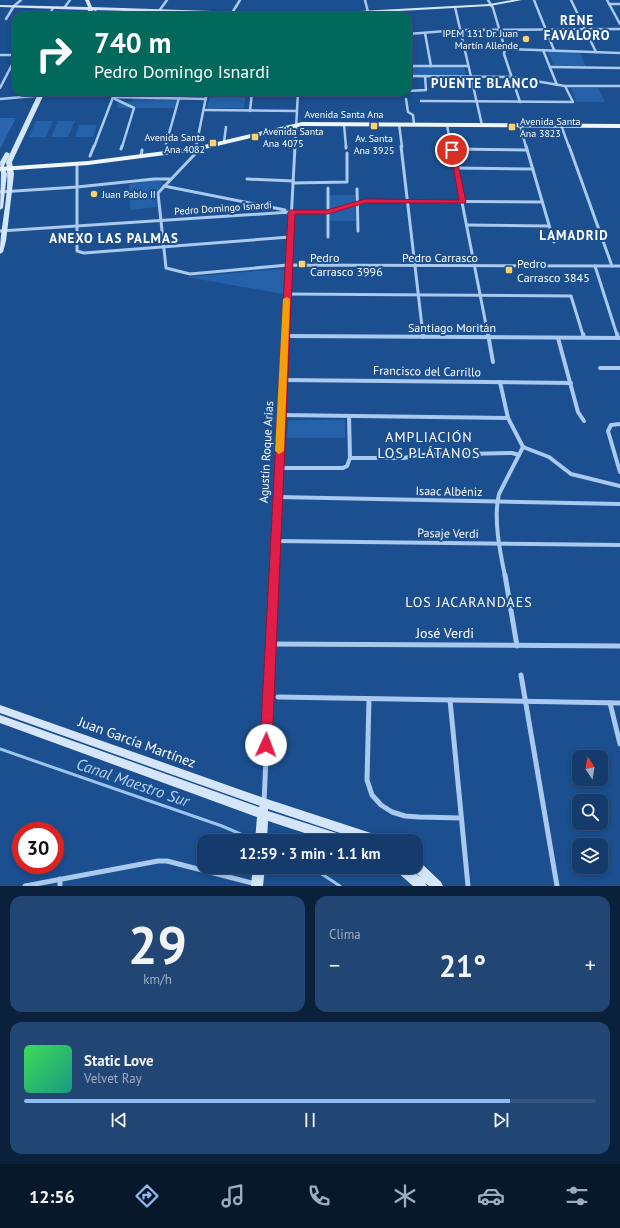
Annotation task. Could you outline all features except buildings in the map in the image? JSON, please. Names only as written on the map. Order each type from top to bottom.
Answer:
[{"type":"main road","points":[[81,0],[85,8],[84,12]]},
{"type":"main road","points":[[87,0],[93,9]]},
{"type":"main road","points":[[368,12],[490,5],[520,0]]},
{"type":"main road","points":[[0,6],[168,12]]},
{"type":"main road","points":[[0,208],[3,192],[10,174],[4,169],[2,164],[35,96]]},
{"type":"main road","points":[[4,169],[9,162],[40,96]]},
{"type":"main road","name":"Avenida Santa Ana","points":[[4,169],[78,164],[142,153],[196,149],[297,125],[414,124],[620,126]]},
{"type":"main road","points":[[0,252],[3,192]]},
{"type":"main road","name":"Juan García Martínez","points":[[0,709],[263,808]]},
{"type":"main road","name":"Juan García Martínez","points":[[0,719],[263,808]]},
{"type":"main road","points":[[261,834],[263,808]]},
{"type":"main road","points":[[263,808],[328,834]]},
{"type":"main road","points":[[263,808],[355,834]]},
{"type":"main road","points":[[423,873],[437,886]]},
{"type":"main road","points":[[257,885],[258,874]]},
{"type":"main road","points":[[408,874],[421,886]]},
{"type":"street","points":[[6,19],[14,6],[21,0]]},
{"type":"street","points":[[64,8],[70,0]]},
{"type":"street","points":[[159,11],[167,0]]},
{"type":"street","points":[[233,12],[240,0]]},
{"type":"street","points":[[365,0],[368,12]]},
{"type":"street","points":[[488,0],[493,8],[505,49],[504,54],[520,102]]},
{"type":"street","points":[[534,0],[554,50]]},
{"type":"street","points":[[571,0],[596,52]]},
{"type":"street","points":[[607,0],[620,24]]},
{"type":"street","points":[[609,4],[620,4]]},
{"type":"street","points":[[455,7],[459,30],[482,125]]},
{"type":"street","points":[[51,12],[53,8]]},
{"type":"street","points":[[412,34],[499,29],[620,29]]},
{"type":"street","points":[[425,33],[430,66]]},
{"type":"street","points":[[505,49],[620,53]]},
{"type":"street","points":[[544,50],[557,85]]},
{"type":"street","points":[[0,55],[12,56]]},
{"type":"street","points":[[0,88],[12,64]]},
{"type":"street","points":[[412,66],[468,66]]},
{"type":"street","points":[[550,67],[620,68]]},
{"type":"street","points":[[412,76],[511,77],[566,86],[620,86]]},
{"type":"street","points":[[412,91],[424,91],[426,88],[425,76]]},
{"type":"street","points":[[421,102],[571,103],[573,102],[566,86]]},
{"type":"street","points":[[0,99],[22,96]]},
{"type":"street","points":[[163,247],[158,194],[170,179],[193,156],[196,149],[207,96]]},
{"type":"street","points":[[250,110],[252,96]]},
{"type":"street","name":"Agustín Roque Arias","points":[[263,808],[278,468],[298,96]]},
{"type":"street","points":[[113,98],[136,97],[206,99]]},
{"type":"street","points":[[113,98],[118,99],[134,108],[120,149]]},
{"type":"street","points":[[90,156],[113,98]]},
{"type":"street","points":[[166,144],[179,98]]},
{"type":"street","points":[[406,99],[408,112],[413,115],[414,124]]},
{"type":"street","points":[[204,110],[297,111]]},
{"type":"street","points":[[344,124],[346,148]]},
{"type":"street","points":[[399,124],[423,337]]},
{"type":"street","points":[[447,125],[493,362]]},
{"type":"street","points":[[520,125],[554,242]]},
{"type":"street","points":[[561,125],[612,266]]},
{"type":"street","points":[[224,142],[226,127]]},
{"type":"street","points":[[452,150],[527,150]]},
{"type":"street","points":[[247,179],[346,183],[348,182],[347,153]]},
{"type":"street","points":[[78,164],[76,226],[77,251],[84,253],[290,237]]},
{"type":"street","points":[[456,168],[533,168]]},
{"type":"street","points":[[3,192],[77,187],[154,178],[170,179]]},
{"type":"street","points":[[164,186],[291,212]]},
{"type":"street","points":[[328,188],[328,236]]},
{"type":"street","points":[[357,189],[358,231]]},
{"type":"street","name":"Pedro Domingo Isnardi","points":[[2,231],[291,212],[328,212],[365,201],[542,202]]},
{"type":"street","points":[[467,225],[549,226]]},
{"type":"street","name":"Pedro Carrasco","points":[[163,247],[165,267],[190,274],[288,265],[620,266]]},
{"type":"street","points":[[595,266],[619,338]]},
{"type":"street","points":[[287,294],[571,296],[584,337]]},
{"type":"street","name":"Santiago Moritán","points":[[285,336],[619,338]]},
{"type":"street","points":[[558,338],[578,412],[584,421]]},
{"type":"street","points":[[600,368],[620,368]]},
{"type":"street","name":"Francisco del Carrillo","points":[[283,380],[570,383]]},
{"type":"street","points":[[500,382],[508,418],[523,447],[549,457],[571,474],[620,486]]},
{"type":"street","points":[[281,415],[508,418]]},
{"type":"street","points":[[278,468],[343,468],[347,466],[350,458],[349,416]]},
{"type":"street","points":[[620,424],[611,425],[608,431],[620,472]]},
{"type":"street","points":[[517,646],[499,544],[497,502],[499,494],[523,447]]},
{"type":"street","points":[[350,458],[404,458],[417,455],[461,453],[519,455]]},
{"type":"street","name":"Isaac Albéniz","points":[[277,497],[620,504]]},
{"type":"street","name":"Pasaje Verdi","points":[[275,541],[620,545]]},
{"type":"street","name":"José Verdi","points":[[270,644],[620,646]]},
{"type":"street","points":[[521,675],[557,886]]},
{"type":"street","points":[[278,697],[620,703]]},
{"type":"street","points":[[369,699],[367,780],[369,788],[378,801],[390,812],[404,817],[461,818]]},
{"type":"street","points":[[450,700],[468,885]]},
{"type":"street","points":[[610,702],[620,744]]},
{"type":"street","points":[[25,886],[60,883],[158,861],[167,861],[257,885]]},
{"type":"shaded area","points":[[548,52],[580,53],[586,67],[554,66]]},
{"type":"shaded area","points":[[412,67],[464,67],[466,75],[412,75]]},
{"type":"shaded area","points":[[571,88],[598,88],[605,102],[576,102]]},
{"type":"shaded area","points":[[210,96],[246,96],[244,108],[207,108]]},
{"type":"shaded area","points":[[133,98],[178,99],[175,108],[117,108],[119,102],[132,102]]},
{"type":"shaded area","points":[[36,121],[53,121],[46,137],[29,137]]},
{"type":"shaded area","points":[[58,121],[75,121],[68,137],[51,137]]},
{"type":"shaded area","points":[[79,125],[97,125],[93,137],[75,137]]},
{"type":"shaded area","points":[[154,180],[162,183],[156,193],[157,207],[130,210],[129,184]]},
{"type":"shaded area","points":[[329,195],[355,195],[355,202],[329,210]]},
{"type":"shaded area","points":[[355,206],[356,221],[329,221],[330,213]]},
{"type":"shaded area","points":[[280,269],[285,271],[283,294],[187,277]]},
{"type":"shaded area","points":[[288,420],[345,420],[345,438],[287,438]]},
{"type":"waterway","name":"Canal Maestro Sur","points":[[0,749],[222,826],[241,834]]},
{"type":"waterway","name":"Canal Maestro Sur","points":[[322,874],[340,886]]},
{"type":"slow traffic","points":[[279,451],[287,299]]},
{"type":"place","name":"IPEM 131 Dr. Juan Martín Allende","points":[[526,39]]},
{"type":"place","name":"Av. Santa Ana 3925","points":[[374,126]]},
{"type":"place","name":"Avenida Santa Ana 3823","points":[[512,127]]},
{"type":"place","name":"Avenida Santa Ana 4075","points":[[255,137]]},
{"type":"place","name":"Avenida Santa Ana 4082","points":[[213,143]]},
{"type":"place","name":"Juan Pablo II","points":[[94,194]]},
{"type":"place","name":"Pedro Carrasco 3996","points":[[302,264]]},
{"type":"place","name":"Pedro Carrasco 3845","points":[[509,270]]},
{"type":"district","name":"RENE FAVALORO","points":[[577,28]]},
{"type":"district","name":"PUENTE BLANCO","points":[[485,83]]},
{"type":"district","name":"LAMADRID","points":[[574,235]]},
{"type":"district","name":"ANEXO LAS PALMAS","points":[[114,238]]},
{"type":"district","name":"AMPLIACIÓN LOS PLÁTANOS","points":[[429,446]]},
{"type":"district","name":"LOS JACARANDAES","points":[[469,602]]},
{"type":"route","points":[[266,745],[291,212],[328,212],[365,201],[462,202],[452,150]]}]
